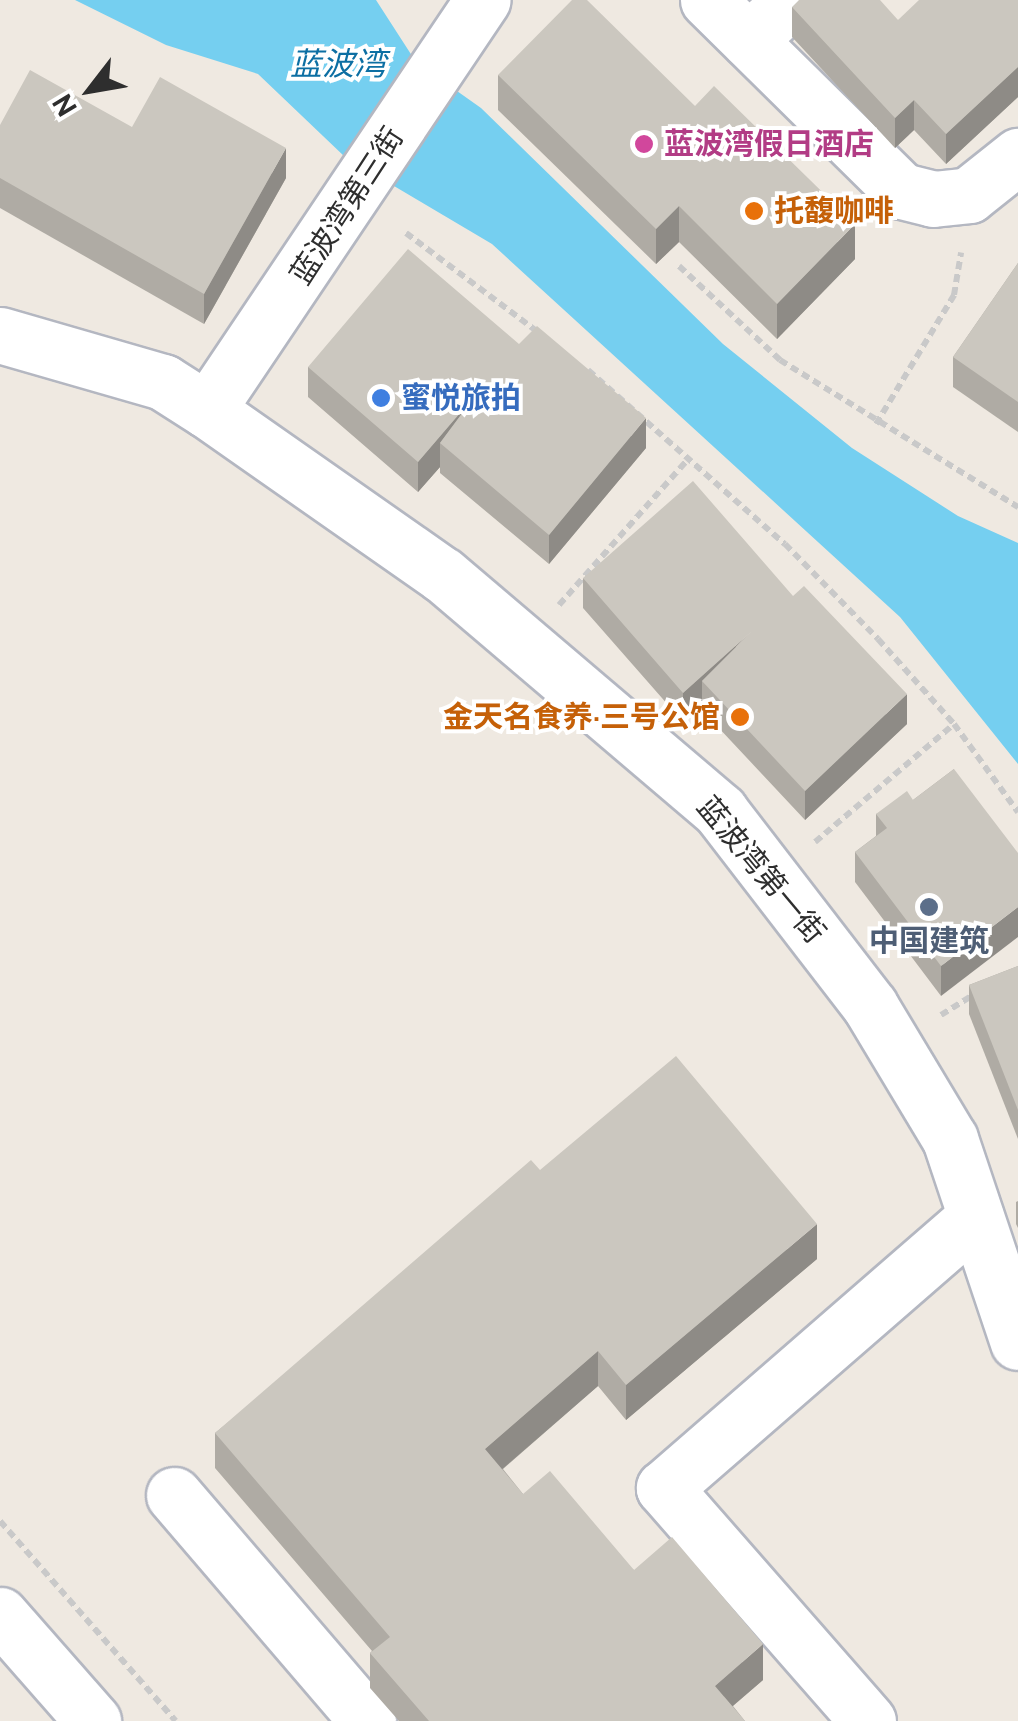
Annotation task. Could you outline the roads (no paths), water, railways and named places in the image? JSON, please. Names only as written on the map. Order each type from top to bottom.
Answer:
[{"type":"street","name":"蓝波湾第三街","points":[[207,410],[284,302],[482,0]]},
{"type":"street","points":[[708,0],[902,191],[933,199],[1000,179]]},
{"type":"street","points":[[749,40],[792,0]]},
{"type":"street","name":"蓝波湾第一街","points":[[0,335],[163,382],[207,410],[444,574],[720,812],[894,1045],[950,1139],[1018,1342]]},
{"type":"street","points":[[868,1721],[664,1488],[976,1217]]},
{"type":"street","points":[[174,1495],[368,1721]]},
{"type":"street","points":[[0,1616],[93,1721]]},
{"type":"water","name":"蓝波湾","points":[[75,0],[376,0],[416,62],[481,108],[723,344],[852,448],[958,516],[1018,543],[1018,764],[900,617],[492,244],[345,157],[258,74],[166,45]]},
{"type":"place","name":"蓝波湾假日酒店","points":[[644,144]]},
{"type":"place","name":"托馥咖啡","points":[[754,211]]},
{"type":"place","name":"蜜悦旅拍","points":[[381,398]]},
{"type":"place","name":"金天名食养·三号公馆","points":[[740,717]]},
{"type":"place","name":"中国建筑","points":[[929,907]]}]
